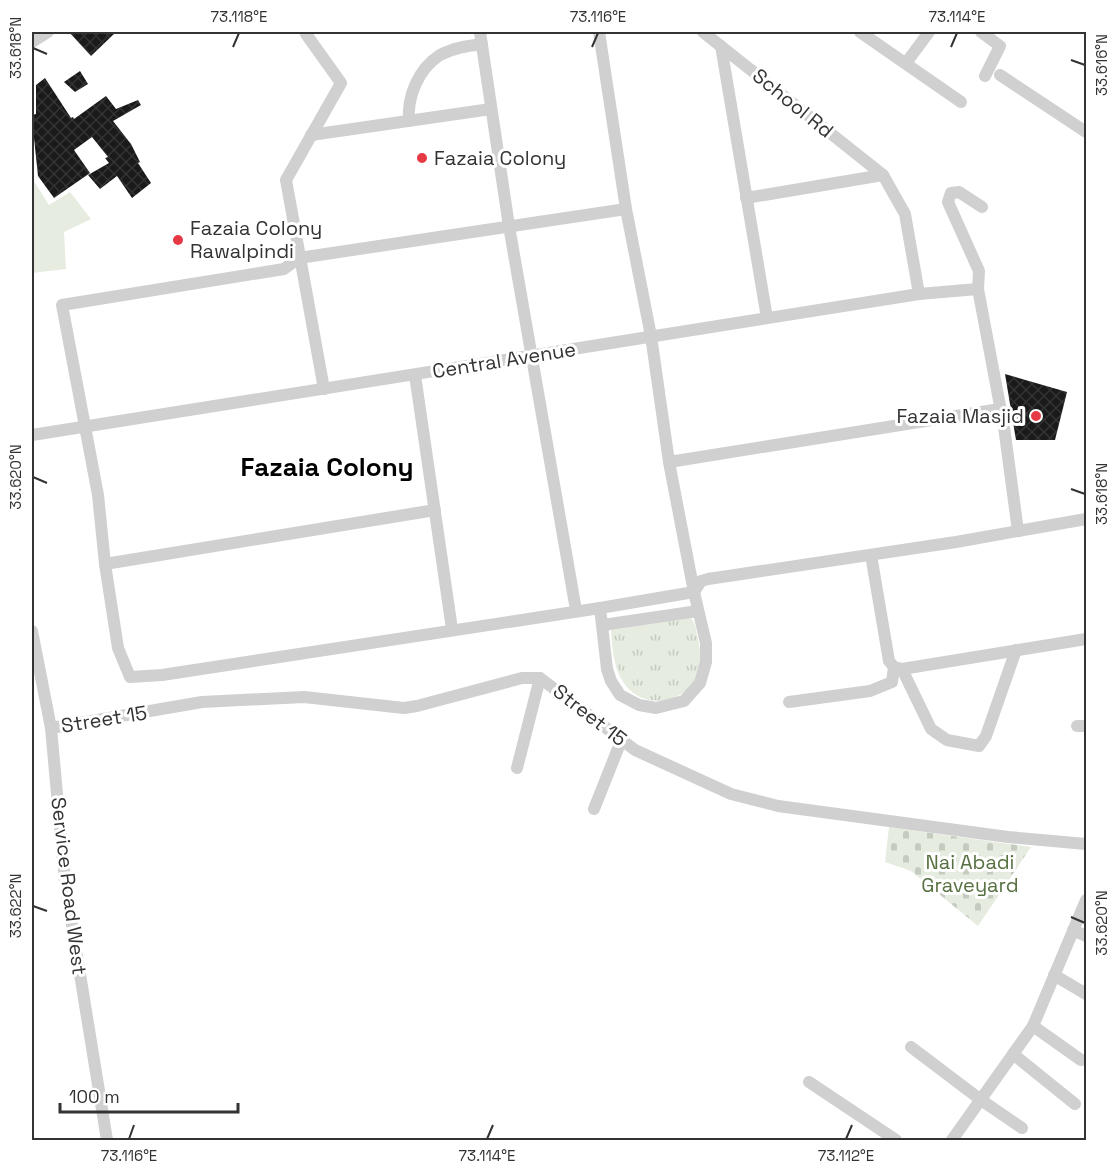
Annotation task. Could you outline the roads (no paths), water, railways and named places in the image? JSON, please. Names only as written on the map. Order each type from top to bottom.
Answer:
[{"type":"street","points":[[32,42],[48,32]]},
{"type":"street","points":[[598,32],[626,209],[651,336],[669,462],[706,643],[706,662],[700,683],[684,702],[656,708],[639,705],[620,695],[607,669],[600,608]]},
{"type":"street","name":"School Rd","points":[[703,32],[883,175]]},
{"type":"street","points":[[860,32],[961,102]]},
{"type":"street","points":[[906,63],[929,32]]},
{"type":"street","points":[[981,32],[1000,46],[985,76]]},
{"type":"street","points":[[306,33],[341,83],[286,180],[324,389]]},
{"type":"street","points":[[409,121],[410,95],[429,65],[440,56],[481,38],[509,226],[576,610]]},
{"type":"street","points":[[721,46],[767,318]]},
{"type":"street","points":[[1000,75],[1086,132]]},
{"type":"street","points":[[311,135],[491,109]]},
{"type":"street","points":[[747,198],[883,175],[905,214],[919,294]]},
{"type":"street","points":[[982,207],[959,192],[951,193],[948,202],[979,271],[978,289],[1000,409],[1018,531]]},
{"type":"street","points":[[626,209],[299,258],[284,269],[62,305],[98,495],[105,564],[118,648],[130,677],[162,675],[600,608],[694,591],[701,581],[708,579],[871,555],[1086,519]]},
{"type":"street","name":"Central Avenue","points":[[32,435],[919,294],[978,289]]},
{"type":"street","points":[[415,375],[452,629]]},
{"type":"street","points":[[669,462],[1000,409]]},
{"type":"street","points":[[105,564],[435,510]]},
{"type":"street","points":[[871,555],[889,661],[898,668],[931,729],[947,740],[979,746],[986,736],[1016,650]]},
{"type":"street","points":[[603,626],[698,610]]},
{"type":"street","name":"Service Road West","points":[[32,631],[51,728],[65,882],[107,1140]]},
{"type":"street","points":[[898,668],[1086,639]]},
{"type":"street","points":[[789,702],[870,691],[892,682],[898,668]]},
{"type":"street","name":"Street 15","points":[[51,728],[202,702],[304,697],[410,707],[522,678],[540,678],[621,741],[657,762],[720,789],[778,806],[1008,837],[1086,844]]},
{"type":"street","points":[[517,768],[540,678]]},
{"type":"street","points":[[594,809],[621,741]]},
{"type":"street","points":[[952,1140],[1034,1026],[1086,900]]},
{"type":"street","points":[[1073,930],[1086,936]]},
{"type":"street","points":[[1054,975],[1086,994]]},
{"type":"street","points":[[1034,1026],[1081,1060]]},
{"type":"street","points":[[911,1047],[1022,1128]]},
{"type":"street","points":[[1014,1054],[1075,1104]]},
{"type":"street","points":[[809,1082],[896,1140]]},
{"type":"place","name":"Fazaia Colony","points":[[422,158]]},
{"type":"place","name":"Fazaia Colony Rawalpindi","points":[[178,240]]},
{"type":"place","name":"Fazaia Masjid","points":[[1036,416]]},
{"type":"district","name":"Fazaia Colony","points":[[327,467]]},
{"type":"park label","name":"Nai Abadi Graveyard","points":[[970,874]]}]
